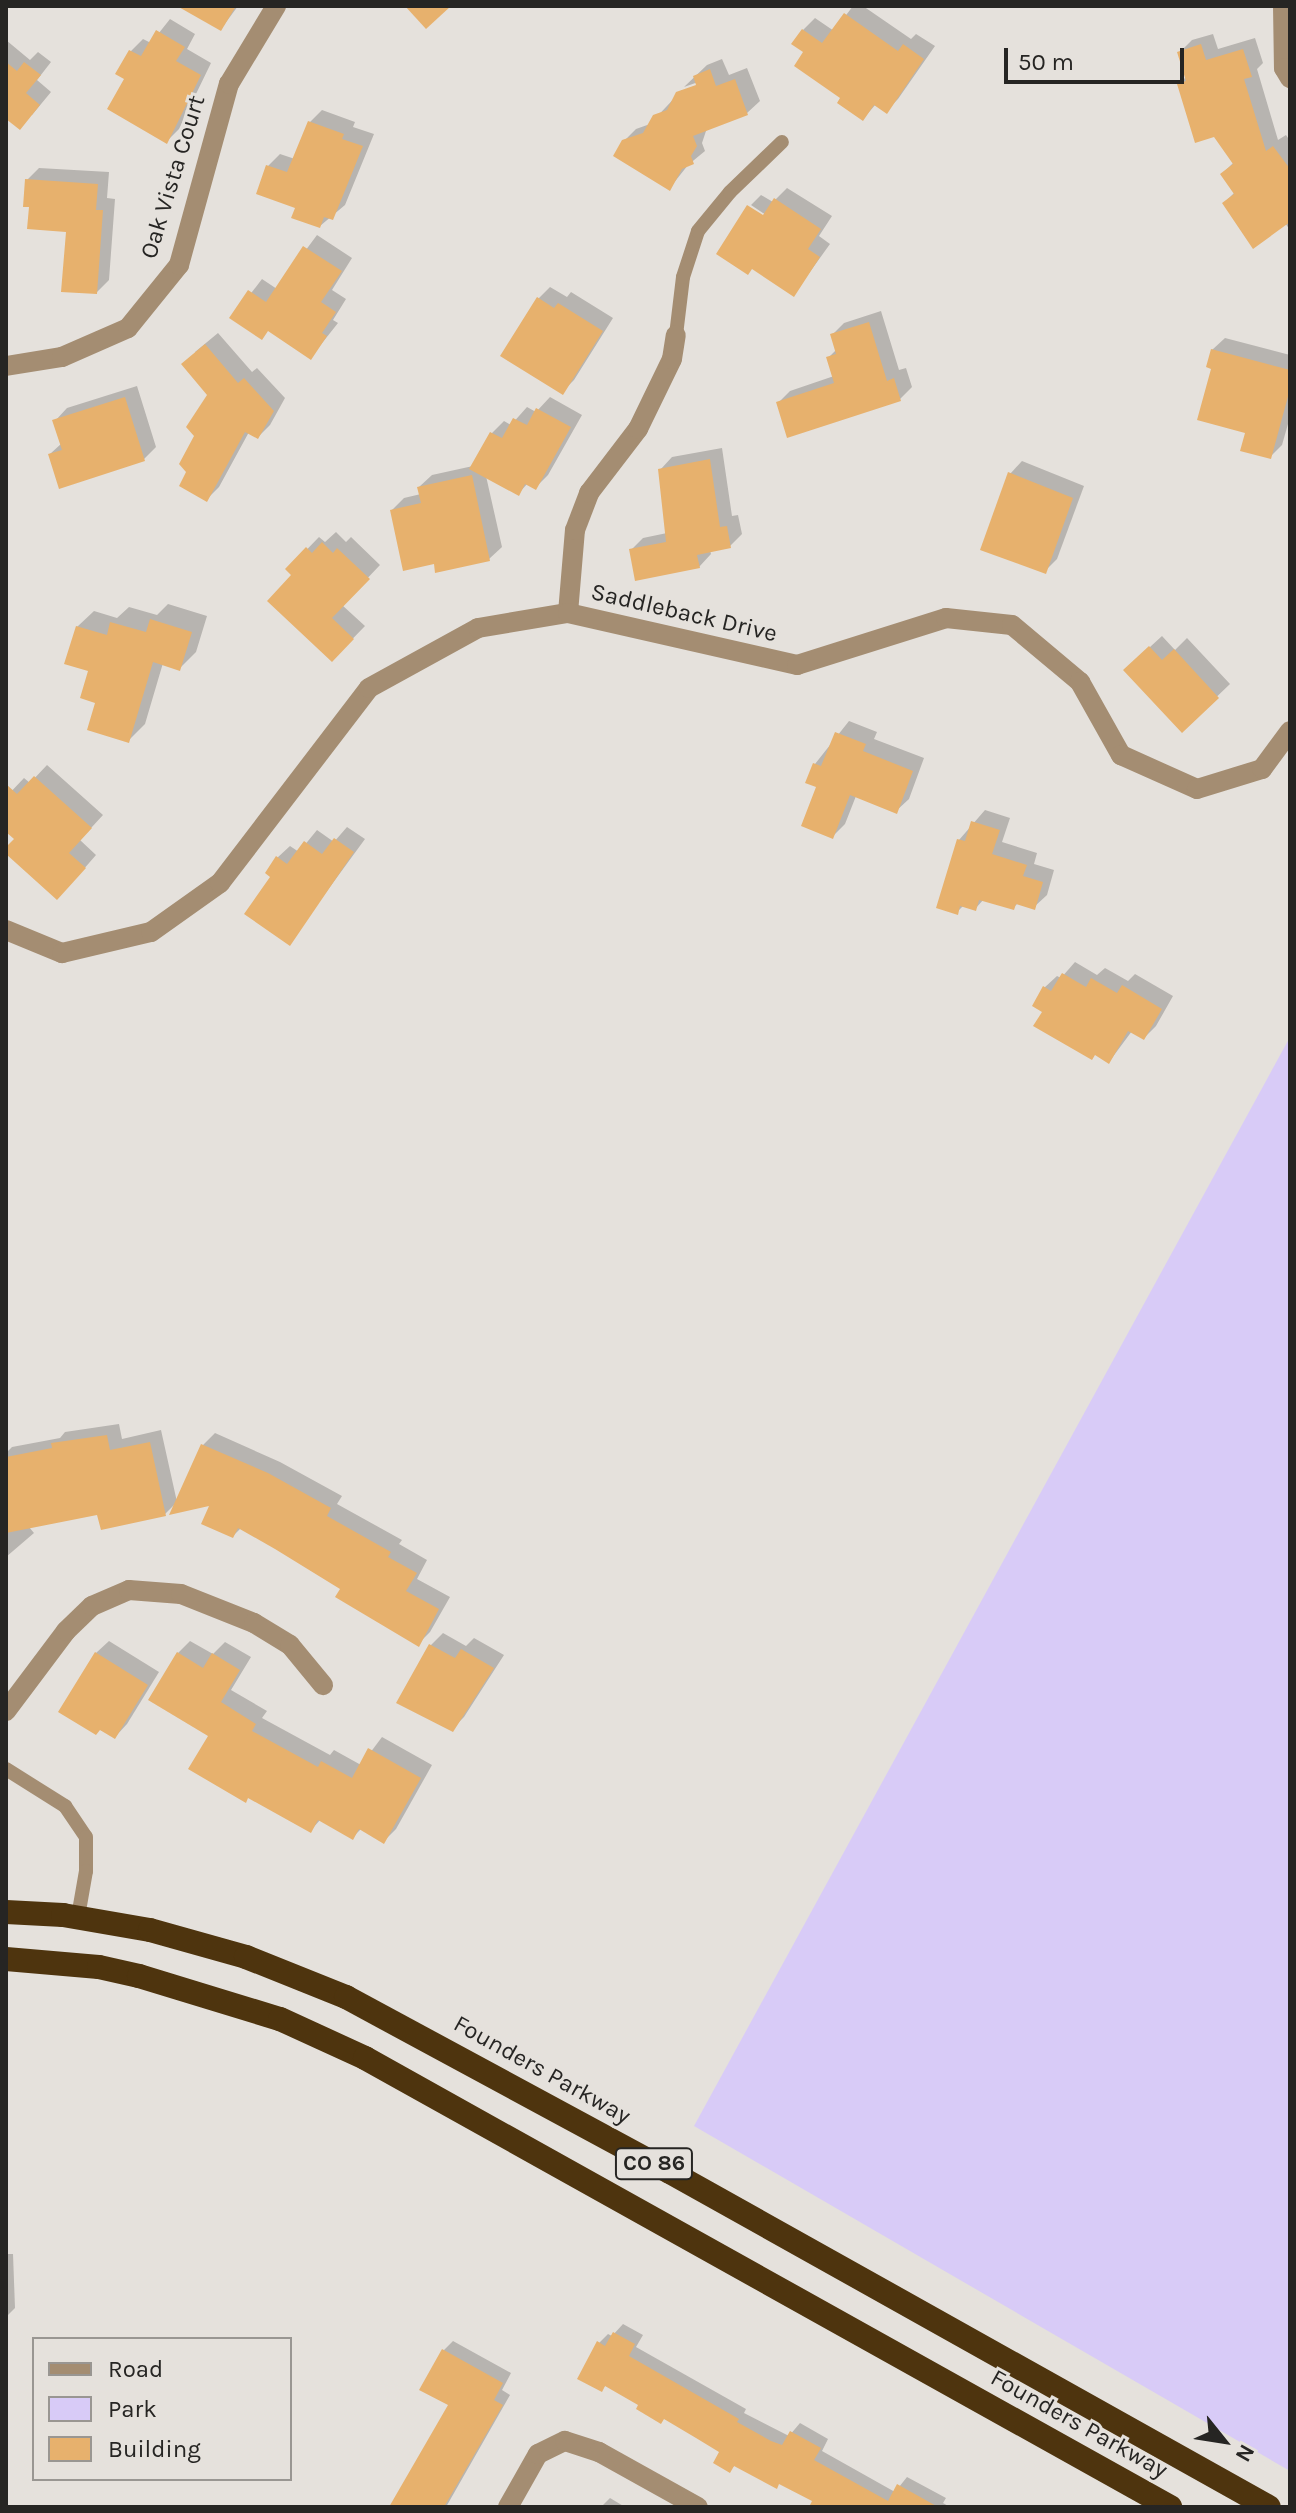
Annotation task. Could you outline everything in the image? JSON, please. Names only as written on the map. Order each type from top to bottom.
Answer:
[{"type":"highway","name":"Founders Parkway","points":[[6,1912],[78,1917],[150,1930],[246,1957],[385,2016],[1269,2507]]},
{"type":"highway","name":"Founders Parkway","points":[[6,1959],[99,1967],[139,1976],[280,2019],[365,2058],[1170,2507]]},
{"type":"street","name":"Oak Vista Court","points":[[6,366],[62,357],[128,328],[179,265],[229,84],[276,6]]},
{"type":"street","points":[[1283,6],[1284,68],[1290,78]]},
{"type":"street","points":[[568,613],[575,530],[589,493],[638,429],[672,359],[676,335]]},
{"type":"street","name":"Saddleback Drive","points":[[6,930],[62,953],[151,932],[220,883],[369,688],[478,628],[568,613],[797,665],[946,618],[1012,625],[1080,682],[1121,755],[1197,789],[1262,769],[1290,731]]},
{"type":"street","points":[[6,1711],[66,1631],[92,1606],[129,1590],[181,1594],[254,1623],[290,1645],[323,1685]]},
{"type":"street","points":[[508,2507],[538,2454],[565,2441],[599,2452],[698,2507]]},
{"type":"lane","points":[[676,335],[683,277],[698,231],[730,192],[782,142]]},
{"type":"lane","points":[[6,1769],[65,1806],[86,1837],[86,1871],[78,1917]]},
{"type":"green space","points":[[1290,1037],[1290,2471],[694,2126]]},
{"type":"building","points":[[177,6],[236,6],[221,31]]},
{"type":"building","points":[[405,6],[451,6],[426,29]]},
{"type":"building","points":[[844,13],[898,51],[903,44],[924,59],[887,114],[874,105],[863,121],[837,103],[840,98],[794,66],[803,52],[791,44],[802,29],[822,43]]},
{"type":"building","points":[[156,30],[185,47],[176,61],[201,75],[167,144],[107,109],[124,79],[115,74],[129,50],[141,56]]},
{"type":"building","points":[[1201,44],[1206,60],[1243,49],[1252,77],[1244,79],[1266,151],[1273,146],[1290,169],[1290,222],[1253,249],[1222,203],[1234,194],[1220,174],[1233,164],[1214,137],[1195,143],[1177,84],[1186,81],[1177,52]]},
{"type":"building","points":[[6,62],[17,71],[24,62],[41,75],[26,93],[40,105],[20,130],[6,119]]},
{"type":"building","points":[[710,69],[716,86],[735,79],[748,115],[693,136],[697,146],[691,156],[694,164],[682,169],[670,191],[613,156],[622,140],[643,133],[653,115],[667,110],[676,92],[696,85],[693,76]]},
{"type":"building","points":[[308,121],[344,134],[342,139],[363,146],[333,220],[324,217],[320,228],[291,218],[295,208],[256,194],[266,165],[287,172]]},
{"type":"building","points":[[25,179],[98,184],[96,210],[103,210],[97,294],[61,292],[66,232],[27,229],[29,207],[23,207]]},
{"type":"building","points":[[774,198],[821,229],[808,249],[820,257],[794,297],[752,269],[748,275],[716,254],[747,205],[763,215]]},
{"type":"building","points":[[303,246],[342,271],[321,302],[336,312],[322,333],[327,336],[311,360],[268,331],[262,340],[229,318],[248,290],[266,302]]},
{"type":"building","points":[[537,297],[554,308],[558,303],[603,331],[563,395],[500,356]]},
{"type":"building","points":[[869,322],[887,381],[894,378],[901,401],[787,438],[776,402],[834,383],[826,357],[836,354],[830,334]]},
{"type":"building","points":[[205,344],[238,383],[244,378],[274,411],[258,439],[245,432],[207,502],[179,486],[186,472],[179,464],[194,436],[186,427],[207,395],[181,364]]},
{"type":"building","points":[[1211,349],[1290,370],[1290,389],[1271,459],[1240,451],[1245,433],[1197,420],[1211,369],[1206,367]]},
{"type":"building","points":[[125,397],[145,461],[59,489],[48,454],[62,450],[52,420]]},
{"type":"building","points":[[536,408],[571,427],[536,490],[525,484],[519,496],[469,469],[490,432],[502,438],[513,418],[527,425]]},
{"type":"building","points":[[710,459],[720,527],[727,526],[731,548],[697,555],[700,568],[635,581],[629,549],[666,542],[658,469]]},
{"type":"building","points":[[1008,472],[1073,498],[1046,574],[980,550]]},
{"type":"building","points":[[472,475],[490,561],[435,573],[434,564],[403,571],[390,510],[421,503],[417,487]]},
{"type":"building","points":[[322,542],[333,553],[337,548],[370,579],[332,618],[354,639],[332,662],[267,601],[291,575],[285,569],[306,547],[312,553]]},
{"type":"building","points":[[150,619],[192,632],[180,671],[153,662],[129,743],[87,730],[95,703],[80,698],[88,671],[64,664],[76,626],[107,635],[110,622],[146,632]]},
{"type":"building","points":[[1149,646],[1162,660],[1174,649],[1219,698],[1182,733],[1123,670]]},
{"type":"building","points":[[835,732],[866,744],[863,751],[913,771],[897,814],[850,795],[833,839],[801,826],[816,787],[805,783],[813,763],[821,766]]},
{"type":"building","points":[[34,776],[92,828],[69,853],[86,868],[57,900],[6,854],[6,847],[14,839],[6,832],[6,784],[17,794]]},
{"type":"building","points":[[971,821],[1000,830],[992,854],[1027,865],[1023,876],[1043,882],[1035,910],[1016,904],[1014,910],[979,900],[976,911],[960,906],[958,915],[936,908],[957,839],[965,841]]},
{"type":"building","points":[[334,838],[354,852],[290,946],[244,914],[270,877],[265,873],[276,856],[287,864],[304,841],[322,854]]},
{"type":"building","points":[[1062,973],[1086,987],[1091,978],[1117,993],[1122,985],[1162,1009],[1144,1040],[1128,1031],[1109,1064],[1095,1055],[1092,1060],[1033,1026],[1042,1012],[1032,1006],[1043,986],[1051,991]]},
{"type":"building","points":[[107,1435],[110,1450],[150,1442],[166,1516],[101,1530],[97,1515],[6,1533],[6,1457],[52,1448],[51,1443]]},
{"type":"building","points":[[201,1444],[268,1473],[331,1508],[327,1516],[391,1552],[388,1557],[417,1573],[406,1591],[439,1609],[419,1647],[335,1597],[340,1589],[238,1528],[233,1538],[201,1524],[209,1506],[169,1515]]},
{"type":"building","points":[[429,1644],[455,1658],[461,1649],[494,1668],[453,1732],[396,1703]]},
{"type":"building","points":[[95,1652],[148,1685],[115,1739],[100,1730],[96,1735],[58,1712]]},
{"type":"building","points":[[177,1652],[203,1668],[212,1653],[240,1670],[221,1702],[256,1724],[252,1731],[318,1767],[321,1761],[352,1778],[368,1748],[421,1778],[384,1844],[359,1829],[353,1840],[318,1820],[311,1833],[248,1798],[246,1803],[188,1769],[208,1736],[148,1700]]},
{"type":"building","points":[[613,2332],[635,2344],[629,2356],[739,2419],[737,2422],[771,2441],[782,2445],[790,2431],[821,2448],[814,2460],[888,2501],[897,2484],[938,2507],[809,2507],[812,2501],[779,2484],[777,2489],[734,2466],[730,2473],[713,2463],[719,2452],[664,2419],[661,2424],[636,2409],[638,2405],[605,2386],[602,2392],[577,2379],[597,2341],[605,2346]]},
{"type":"building","points":[[442,2349],[503,2383],[494,2400],[503,2405],[444,2507],[389,2507],[448,2405],[419,2390]]}]
